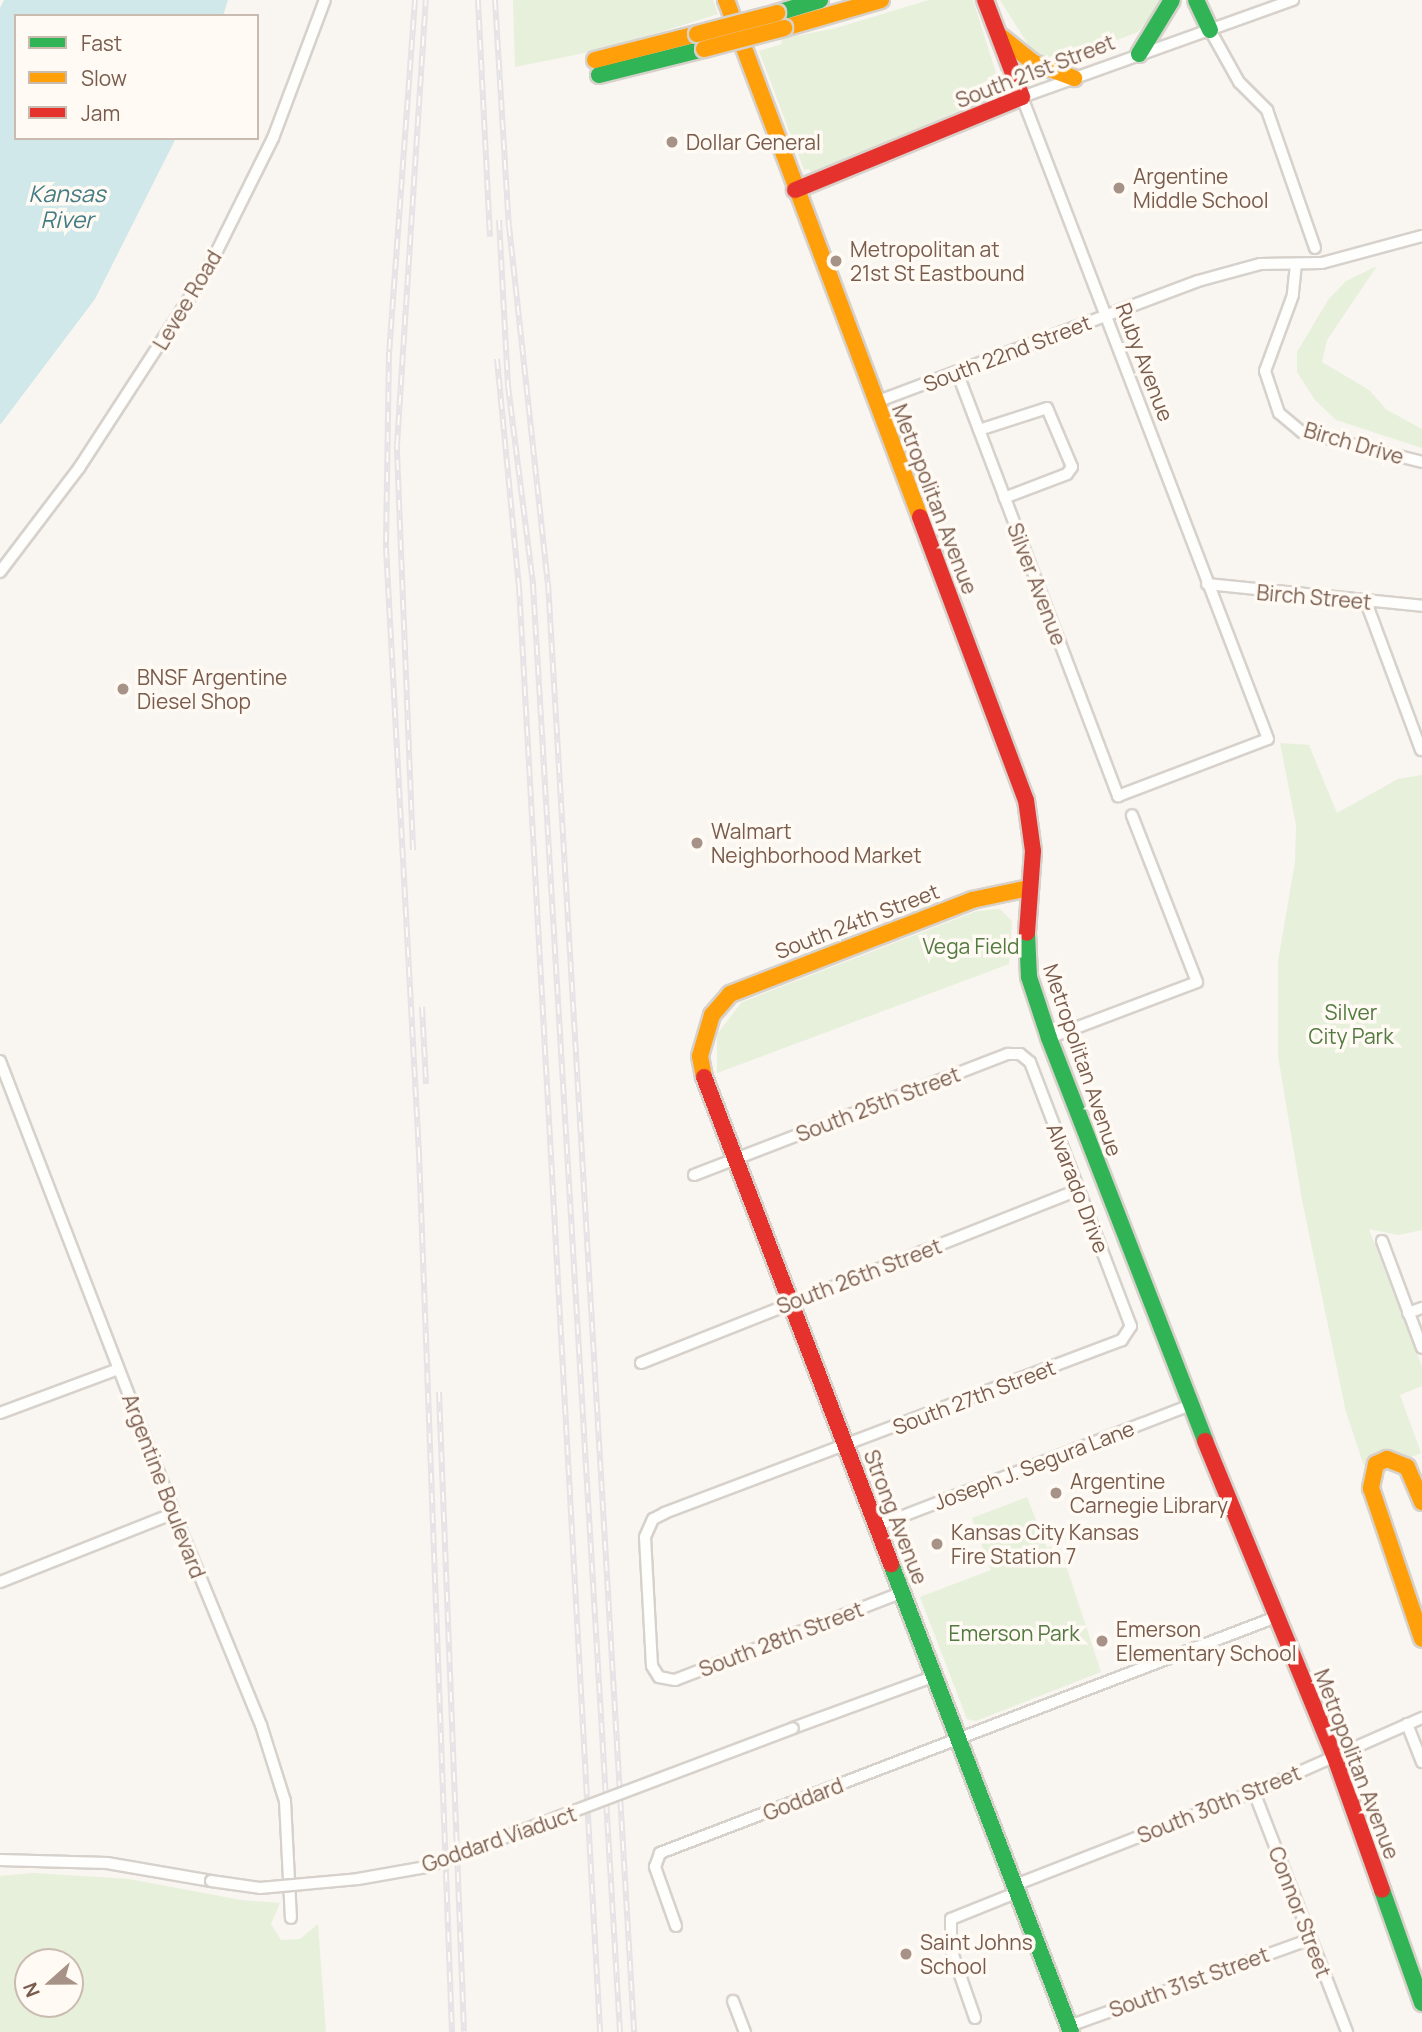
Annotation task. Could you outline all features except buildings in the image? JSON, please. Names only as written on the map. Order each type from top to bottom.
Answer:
[{"type":"main road","name":"Metropolitan Avenue","points":[[726,0],[795,190],[1026,800],[1033,851],[1029,976],[1049,1038],[1191,1405],[1334,1755],[1422,2003]]},
{"type":"main road","points":[[780,20],[820,0]]},
{"type":"main road","points":[[597,67],[780,20],[881,0]]},
{"type":"main road","name":"Ruby Avenue","points":[[985,0],[1022,97]]},
{"type":"main road","points":[[1139,54],[1172,0]]},
{"type":"main road","points":[[1196,0],[1210,30]]},
{"type":"main road","points":[[1207,0],[1210,30]]},
{"type":"main road","points":[[997,33],[1034,63],[1074,78]]},
{"type":"main road","name":"South 21st Street","points":[[795,190],[1022,97]]},
{"type":"main road","name":"South 24th Street","points":[[712,1015],[730,994],[745,986],[972,900],[1030,888]]},
{"type":"main road","name":"Strong Avenue","points":[[712,1015],[703,1036],[704,1075],[1070,2029]]},
{"type":"main road","points":[[1422,1502],[1418,1477],[1407,1467],[1387,1459],[1376,1464],[1370,1475],[1422,1639]]},
{"type":"street","name":"Levee Road","points":[[0,572],[79,468],[208,269],[273,138],[325,0]]},
{"type":"street","name":"South 21st Street","points":[[1022,97],[1293,0]]},
{"type":"street","points":[[1210,30],[1239,82],[1267,110],[1315,248]]},
{"type":"street","name":"Ruby Avenue","points":[[1022,97],[1268,738]]},
{"type":"street","name":"South 22nd Street","points":[[876,402],[1198,281],[1260,264],[1322,263],[1422,236]]},
{"type":"street","name":"Birch Drive","points":[[1296,264],[1293,295],[1265,371],[1279,412],[1302,432],[1422,462]]},
{"type":"street","name":"Silver Avenue","points":[[957,372],[1118,796],[1268,738]]},
{"type":"street","points":[[979,430],[1047,408],[1072,467],[1067,474],[1004,498]]},
{"type":"street","name":"Birch Street","points":[[1207,584],[1422,606]]},
{"type":"street","points":[[1366,602],[1421,750]]},
{"type":"street","points":[[1049,1038],[1197,982],[1132,815]]},
{"type":"street","name":"South 25th Street","points":[[694,1175],[1008,1054],[1020,1054]]},
{"type":"street","name":"Alvarado Drive","points":[[1020,1054],[1030,1062],[1131,1326]]},
{"type":"street","name":"Argentine Boulevard","points":[[0,1061],[174,1513],[261,1726],[285,1801],[291,1918]]},
{"type":"street","name":"South 26th Street","points":[[641,1363],[1078,1190]]},
{"type":"street","points":[[1382,1241],[1422,1348]]},
{"type":"street","points":[[1408,1313],[1422,1308]]},
{"type":"street","name":"South 27th Street","points":[[659,1677],[652,1666],[645,1537],[653,1519],[1122,1340],[1131,1326]]},
{"type":"street","points":[[0,1413],[118,1369]]},
{"type":"street","name":"Joseph J. Segura Lane","points":[[877,1526],[1191,1405]]},
{"type":"street","points":[[0,1581],[174,1513]]},
{"type":"street","name":"South 28th Street","points":[[659,1677],[675,1680],[903,1592]]},
{"type":"street","name":"Goddard","points":[[676,1926],[655,1867],[660,1853],[1276,1617]]},
{"type":"street","name":"Goddard Viaduct","points":[[0,1860],[107,1863],[260,1888],[358,1880],[426,1867],[935,1676]]},
{"type":"street","name":"South 30th Street","points":[[975,2018],[951,1949],[951,1919],[1017,1889],[1254,1793],[1422,1718]]},
{"type":"street","points":[[1408,1724],[1422,1762]]},
{"type":"street","name":"Connor Street","points":[[1254,1793],[1347,2032]]},
{"type":"street","name":"South 31st Street","points":[[1070,2029],[1310,1939]]},
{"type":"street","points":[[733,2001],[745,2032]]},
{"type":"green space","points":[[513,0],[713,0],[718,14],[609,48],[515,67]]},
{"type":"green space","points":[[929,0],[973,0],[1002,92],[812,174],[809,169],[804,170],[759,51],[782,44],[781,39],[836,28]]},
{"type":"green space","points":[[1000,0],[1164,0],[1138,32],[1057,63],[1031,49]]},
{"type":"green space","points":[[1377,266],[1327,340],[1322,362],[1369,390],[1387,410],[1422,429],[1422,448],[1336,420],[1315,400],[1297,372],[1297,352],[1328,300],[1346,281]]},
{"type":"green space","name":"Silver City Park","points":[[1280,743],[1309,745],[1337,813],[1398,779],[1422,775],[1422,1230],[1398,1235],[1369,1229],[1422,1367],[1422,1386],[1400,1395],[1421,1453],[1404,1460],[1389,1450],[1370,1457],[1364,1466],[1346,1412],[1302,1200],[1278,1056],[1278,961],[1295,862],[1296,825]]},
{"type":"green space","name":"Vega Field","points":[[1000,909],[1012,921],[1009,964],[717,1073],[717,1034],[742,1002],[977,911]]},
{"type":"green space","name":"Emerson Park","points":[[1027,1497],[1047,1548],[1059,1544],[1101,1672],[976,1721],[967,1719],[920,1597],[991,1570],[972,1518]]},
{"type":"green space","points":[[33,1873],[129,1879],[241,1900],[280,1903],[271,1924],[281,1940],[300,1939],[318,1924],[326,2032],[0,2032],[0,1876]]},
{"type":"water","name":"Kansas River","points":[[4,0],[228,0],[224,14],[14,14],[14,140],[175,140],[95,299],[0,425],[0,8]]},
{"type":"railway","points":[[415,0],[389,352],[386,548],[419,1153],[452,2032]]},
{"type":"railway","points":[[413,850],[397,445],[426,0]]},
{"type":"railway","points":[[478,0],[490,237]]},
{"type":"railway","points":[[495,0],[509,226],[548,583],[634,2032]]},
{"type":"railway","points":[[499,220],[508,386],[533,585],[620,2032]]},
{"type":"railway","points":[[497,359],[519,586],[600,2032]]},
{"type":"railway","points":[[422,1007],[426,1084]]},
{"type":"railway","points":[[439,1392],[464,2032]]},
{"type":"traffic: fast","points":[[777,13],[820,0]]},
{"type":"traffic: fast","points":[[1139,54],[1172,0]]},
{"type":"traffic: fast","points":[[1196,0],[1210,30]]},
{"type":"traffic: fast","points":[[599,75],[704,49]]},
{"type":"traffic: fast","points":[[1027,933],[1029,977],[1049,1038],[1205,1441]]},
{"type":"traffic: fast","points":[[891,1564],[1071,2032]]},
{"type":"traffic: fast","points":[[1382,1890],[1422,2003]]},
{"type":"traffic: slow","points":[[726,0],[920,517]]},
{"type":"traffic: slow","points":[[784,28],[881,0]]},
{"type":"traffic: slow","points":[[697,34],[777,13]]},
{"type":"traffic: slow","points":[[704,49],[784,28]]},
{"type":"traffic: slow","points":[[595,60],[697,34]]},
{"type":"traffic: slow","points":[[999,35],[1034,63],[1074,78]]},
{"type":"traffic: slow","points":[[704,1077],[700,1056],[712,1015],[730,994],[972,900],[1029,888]]},
{"type":"traffic: slow","points":[[1422,1502],[1407,1467],[1387,1459],[1376,1464],[1371,1488],[1422,1639]]},
{"type":"traffic: jam","points":[[795,190],[1022,97],[985,0]]},
{"type":"traffic: jam","points":[[920,517],[1026,800],[1033,851],[1027,933]]},
{"type":"traffic: jam","points":[[704,1077],[891,1564]]},
{"type":"traffic: jam","points":[[1205,1441],[1334,1755],[1382,1890]]},
{"type":"place","name":"Dollar General","points":[[672,142]]},
{"type":"place","name":"Argentine Middle School","points":[[1119,188]]},
{"type":"place","name":"Metropolitan at 21st St Eastbound","points":[[836,261]]},
{"type":"place","name":"BNSF Argentine Diesel Shop","points":[[123,689]]},
{"type":"place","name":"Walmart Neighborhood Market","points":[[697,843]]},
{"type":"place","name":"Argentine Carnegie Library","points":[[1056,1493]]},
{"type":"place","name":"Kansas City Kansas Fire Station 7","points":[[937,1544]]},
{"type":"place","name":"Emerson Elementary School","points":[[1102,1641]]},
{"type":"place","name":"Saint Johns School","points":[[906,1954]]}]
